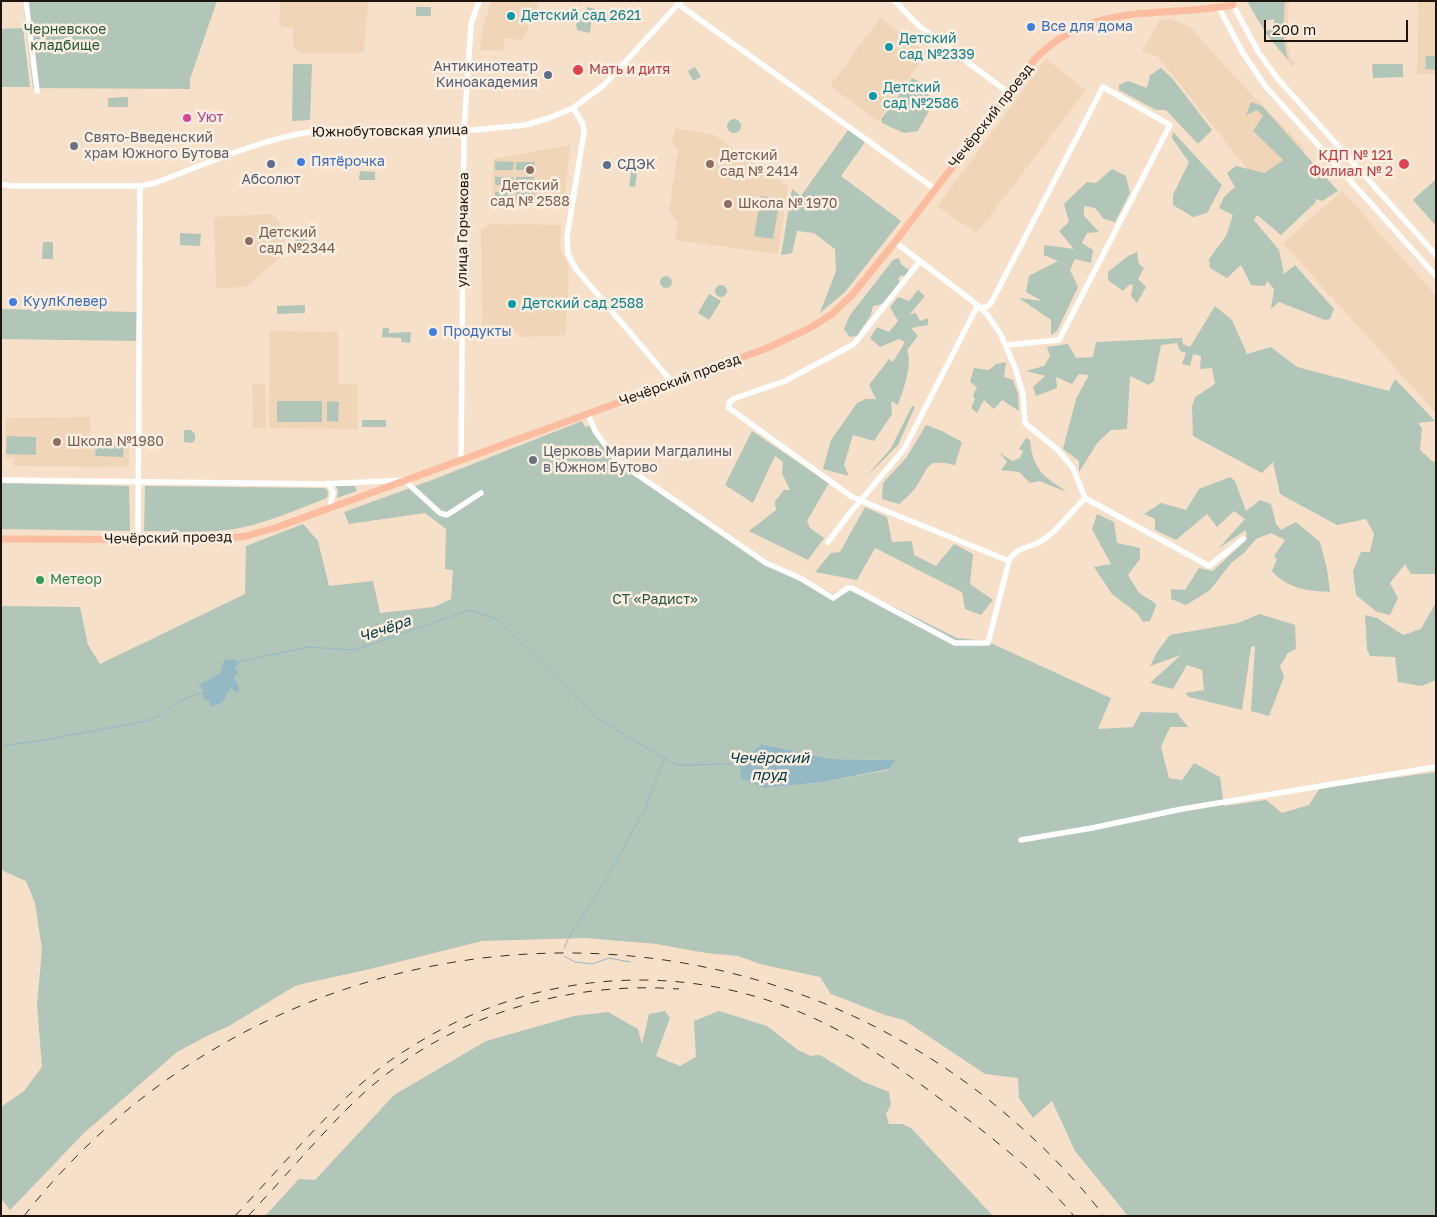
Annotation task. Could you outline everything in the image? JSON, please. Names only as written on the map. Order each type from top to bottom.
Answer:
[{"type":"main road","name":"Чечёрский проезд","points":[[1,539],[213,540],[246,536],[330,508],[764,349],[810,328],[832,314],[853,294],[1040,53],[1056,37],[1083,20],[1098,14],[1137,9],[1233,3]]},
{"type":"street","points":[[26,1],[37,91]]},
{"type":"street","name":"улица Горчакова","points":[[460,460],[464,130],[470,31],[479,1]]},
{"type":"street","points":[[895,1],[920,26],[1009,93]]},
{"type":"street","points":[[680,3],[935,189]]},
{"type":"street","name":"Южнобутовская улица","points":[[1,184],[12,186],[140,186],[155,183],[290,135],[309,132],[495,129],[525,125],[550,118],[574,108],[604,85],[680,3]]},
{"type":"street","points":[[1233,3],[1259,53],[1278,79],[1436,255]]},
{"type":"street","points":[[1218,4],[1254,71],[1266,87],[1353,184],[1380,207],[1436,276]]},
{"type":"street","points":[[979,307],[988,306],[991,303],[1103,87],[1170,124],[1059,340],[1006,345]]},
{"type":"street","points":[[574,108],[584,132],[567,237],[568,254],[576,268],[672,382]]},
{"type":"street","points":[[1353,184],[1361,181],[1363,174]]},
{"type":"street","points":[[138,539],[140,186]]},
{"type":"street","points":[[1380,207],[1389,202]]},
{"type":"street","points":[[895,242],[987,314],[1006,345],[1023,394],[1024,423],[1058,450],[1073,468],[1085,498],[1209,566],[1243,539]]},
{"type":"street","points":[[920,261],[854,344],[785,381],[733,400],[729,403],[729,408],[852,497],[1009,562]]},
{"type":"street","points":[[828,542],[904,449],[979,307]]},
{"type":"street","points":[[588,414],[595,431],[616,460],[766,563],[800,578],[833,598],[848,588],[852,588],[955,643],[988,643],[1012,555],[1020,548],[1036,544],[1050,534],[1085,498]]},
{"type":"street","points":[[1,480],[138,483],[362,483],[404,480],[444,515],[453,512],[480,493]]},
{"type":"street","points":[[328,483],[333,492],[330,508]]},
{"type":"street","points":[[1021,840],[1092,828],[1182,809],[1436,767]]},
{"type":"shaded area","points":[[280,1],[368,1],[364,50],[361,53],[299,53],[293,46],[293,27],[282,27],[279,23]]},
{"type":"shaded area","points":[[492,1],[537,1],[539,6],[522,41],[505,38],[503,51],[480,50],[483,25]]},
{"type":"shaded area","points":[[1285,1],[1289,1],[1287,40],[1290,57],[1296,64],[1292,67],[1288,60],[1283,37]]},
{"type":"shaded area","points":[[1418,1],[1436,1],[1436,74],[1417,74]]},
{"type":"shaded area","points":[[880,18],[927,53],[878,121],[830,86]]},
{"type":"shaded area","points":[[1170,19],[1191,27],[1240,83],[1305,149],[1260,185],[1158,57],[1141,51],[1159,20]]},
{"type":"shaded area","points":[[1046,59],[1086,90],[977,233],[937,207]]},
{"type":"shaded area","name":"Школа № 1970","points":[[676,128],[714,135],[788,186],[778,254],[675,240],[678,223],[669,211],[678,150],[672,143]]},
{"type":"shaded area","name":"Детский сад № 2588","points":[[570,145],[564,207],[492,204],[493,159]]},
{"type":"shaded area","points":[[1342,191],[1436,296],[1436,413],[1283,243]]},
{"type":"shaded area","name":"Детский сад №2344","points":[[273,214],[284,229],[285,253],[246,287],[216,288],[214,217]]},
{"type":"shaded area","points":[[492,224],[561,225],[560,249],[569,267],[566,335],[520,337],[513,328],[482,327],[481,229]]},
{"type":"shaded area","points":[[270,331],[338,332],[338,384],[358,384],[358,429],[269,428]]},
{"type":"shaded area","points":[[252,384],[265,384],[266,428],[253,428]]},
{"type":"shaded area","name":"Школа №1980","points":[[90,417],[90,441],[129,443],[129,464],[125,467],[13,466],[14,459],[5,457],[6,418]]},
{"type":"green space","name":"Черневское кладбище","points":[[23,1],[217,1],[190,79],[190,89],[33,88]]},
{"type":"green space","points":[[1247,1],[1285,1],[1283,35],[1288,60],[1266,34],[1266,31],[1274,28],[1274,19],[1264,21],[1265,32]]},
{"type":"green space","points":[[416,7],[431,7],[431,16],[416,16]]},
{"type":"green space","points":[[588,7],[595,9],[595,15],[592,15],[590,33],[577,30],[575,26]]},
{"type":"green space","points":[[23,28],[30,87],[1,87],[1,29]]},
{"type":"green space","points":[[1426,56],[1436,56],[1436,70],[1425,69]]},
{"type":"green space","points":[[293,64],[312,64],[310,120],[292,121]]},
{"type":"green space","points":[[1372,64],[1403,64],[1403,77],[1373,78]]},
{"type":"green space","points":[[695,67],[701,77],[693,81],[688,71]]},
{"type":"green space","points":[[1161,68],[1172,78],[1212,130],[1198,144],[1166,110],[1156,110],[1119,90],[1119,85],[1128,81],[1147,88],[1150,75]]},
{"type":"green space","points":[[912,78],[926,88],[932,105],[918,131],[904,133],[882,123],[881,119]]},
{"type":"green space","points":[[128,97],[128,107],[108,107],[108,98]]},
{"type":"green space","points":[[1251,102],[1262,106],[1338,191],[1322,201],[1316,199],[1315,203],[1281,235],[1257,215],[1254,220],[1279,250],[1284,274],[1295,265],[1334,309],[1330,319],[1325,320],[1279,302],[1271,309],[1274,289],[1267,281],[1265,286],[1251,285],[1241,265],[1227,278],[1210,268],[1209,259],[1226,236],[1233,215],[1219,208],[1224,197],[1235,187],[1227,173],[1236,166],[1265,173],[1283,160],[1253,131],[1263,116],[1257,110],[1246,115]]},
{"type":"green space","points":[[731,119],[737,119],[741,126],[737,133],[731,133],[727,129],[727,123]]},
{"type":"green space","points":[[848,130],[865,142],[841,176],[901,221],[845,292],[820,313],[836,271],[835,249],[814,233],[797,231],[792,253],[781,255],[792,189],[801,196]]},
{"type":"green space","points":[[1173,132],[1222,185],[1207,213],[1193,217],[1173,205],[1173,195],[1189,162],[1172,138]]},
{"type":"green space","points":[[495,161],[514,162],[513,170],[495,170]]},
{"type":"green space","points":[[516,162],[535,162],[534,170],[516,170]]},
{"type":"green space","points":[[632,166],[638,167],[635,187],[629,186]]},
{"type":"green space","points":[[1112,169],[1126,176],[1130,193],[1115,222],[1104,219],[1095,208],[1084,206],[1084,216],[1099,232],[1087,233],[1082,243],[1093,250],[1091,263],[1075,259],[1070,270],[1078,287],[1057,331],[1051,335],[1051,320],[1019,298],[1042,301],[1026,292],[1029,276],[1058,261],[1044,255],[1044,245],[1074,249],[1059,231],[1069,222],[1064,204],[1087,182],[1096,183]]},
{"type":"green space","points":[[360,171],[375,172],[375,180],[359,180]]},
{"type":"green space","points":[[495,177],[513,177],[513,185],[495,185]]},
{"type":"green space","points":[[516,177],[534,177],[534,185],[516,185]]},
{"type":"green space","points":[[1436,179],[1436,226],[1413,200]]},
{"type":"green space","points":[[495,192],[513,192],[513,200],[495,200]]},
{"type":"green space","points":[[516,192],[535,193],[535,203],[519,203],[519,200],[516,200]]},
{"type":"green space","points":[[761,196],[780,199],[773,239],[754,236]]},
{"type":"green space","points":[[180,233],[201,234],[200,246],[180,245]]},
{"type":"green space","points":[[301,234],[310,242],[297,251],[290,245]]},
{"type":"green space","points":[[43,242],[53,242],[53,259],[42,259]]},
{"type":"green space","points":[[1137,252],[1139,264],[1144,268],[1138,279],[1146,287],[1137,303],[1131,296],[1133,285],[1130,284],[1123,291],[1108,280],[1108,272],[1128,256]]},
{"type":"green space","points":[[899,258],[901,264],[909,270],[905,277],[901,275],[898,279],[900,282],[883,304],[873,306],[871,315],[857,336],[850,337],[844,329],[850,315],[893,260]]},
{"type":"green space","points":[[664,276],[668,276],[672,282],[668,288],[664,288],[660,284],[660,280]]},
{"type":"green space","points":[[719,285],[723,285],[727,291],[723,297],[719,297],[715,293],[715,289]]},
{"type":"green space","points":[[918,290],[925,296],[910,314],[916,313],[920,321],[928,318],[928,325],[911,328],[918,336],[907,350],[909,356],[908,370],[898,405],[891,401],[892,414],[874,441],[853,435],[844,465],[849,476],[823,469],[831,440],[857,403],[866,399],[876,399],[869,385],[889,359],[893,362],[905,342],[899,339],[880,347],[870,338],[877,327],[889,332],[898,321],[890,307],[898,297],[909,301]]},
{"type":"green space","points":[[709,294],[721,301],[709,320],[698,313]]},
{"type":"green space","points":[[305,305],[305,313],[277,314],[277,306]]},
{"type":"green space","points":[[1215,306],[1232,320],[1247,354],[1271,347],[1297,367],[1389,391],[1395,379],[1435,421],[1418,423],[1422,428],[1420,450],[1432,461],[1436,462],[1436,574],[1411,574],[1405,564],[1390,583],[1398,598],[1390,615],[1377,612],[1356,595],[1353,571],[1361,552],[1370,552],[1374,534],[1366,519],[1337,525],[1280,494],[1273,462],[1262,473],[1193,436],[1192,407],[1195,397],[1215,384],[1212,368],[1200,369],[1201,356],[1193,354],[1190,366],[1182,364],[1186,353],[1180,351],[1177,343],[1161,345],[1154,381],[1149,385],[1130,376],[1127,429],[1111,430],[1098,442],[1079,472],[1079,461],[1063,449],[1076,399],[1089,375],[1079,374],[1072,384],[1056,377],[1057,388],[1036,396],[1033,387],[1045,376],[1026,371],[1044,366],[1050,356],[1047,347],[1068,344],[1076,358],[1093,357],[1096,342],[1182,338],[1183,344],[1190,347]]},
{"type":"green space","points":[[1,309],[137,312],[136,341],[1,339]]},
{"type":"green space","points":[[383,328],[389,328],[389,333],[411,332],[410,343],[401,342],[401,338],[382,337]]},
{"type":"green space","points":[[1006,362],[1004,377],[1013,380],[1018,394],[1019,411],[1002,400],[994,409],[984,400],[977,413],[971,408],[975,399],[973,395],[977,387],[970,382],[974,368],[989,370],[996,364]]},
{"type":"green space","points":[[277,401],[322,401],[322,422],[277,422]]},
{"type":"green space","points":[[327,401],[339,402],[338,422],[327,421]]},
{"type":"green space","points":[[912,406],[915,407],[898,445],[865,478],[891,448]]},
{"type":"green space","points":[[362,420],[386,420],[386,427],[362,427]]},
{"type":"green space","name":"СТ «Радист»","points":[[582,421],[585,427],[594,425],[617,459],[768,561],[833,594],[850,585],[957,638],[986,641],[1111,698],[1098,729],[1133,727],[1141,712],[1177,713],[1188,727],[1170,727],[1161,747],[1169,778],[1182,780],[1194,763],[1220,777],[1224,806],[1266,800],[1282,813],[1309,805],[1320,788],[1436,772],[1436,1216],[1128,1216],[1075,1151],[1052,1101],[1033,1118],[1019,1098],[1018,1078],[985,1074],[904,1020],[885,1015],[831,994],[820,977],[760,964],[738,956],[706,953],[656,944],[585,938],[482,941],[295,986],[229,1026],[177,1052],[84,1133],[10,1210],[1,1199],[1,1107],[24,1091],[42,1067],[37,1004],[42,949],[35,903],[26,881],[3,871],[1,868],[1,606],[80,607],[88,645],[100,664],[245,594],[246,546],[303,524],[318,541],[329,586],[373,581],[380,613],[434,607],[451,599],[453,570],[445,569],[446,529],[425,513],[349,524],[344,512],[432,480]],"holes":[[[763,744],[832,759],[895,760],[888,770],[824,782],[765,788]]]},
{"type":"green space","points":[[926,425],[962,442],[955,465],[938,463],[930,466],[914,489],[899,504],[882,499],[883,483],[906,458]]},
{"type":"green space","points":[[184,430],[191,430],[195,434],[195,440],[192,443],[184,442]]},
{"type":"green space","points":[[752,431],[829,483],[807,521],[810,528],[824,538],[808,560],[749,531],[776,510],[775,501],[784,490],[790,490],[782,473],[783,462],[775,456],[753,503],[725,485]]},
{"type":"green space","points":[[7,436],[36,437],[36,455],[6,454]]},
{"type":"green space","points":[[1026,438],[1030,440],[1034,459],[1041,472],[1067,492],[1039,481],[1030,483],[1019,472],[1001,470],[1007,462],[1000,453],[1012,461],[1020,458],[1023,451],[1019,449]]},
{"type":"green space","points":[[96,445],[124,446],[123,457],[95,456]]},
{"type":"green space","points":[[1230,477],[1235,481],[1246,511],[1260,500],[1271,504],[1276,524],[1281,530],[1296,522],[1320,542],[1327,569],[1330,592],[1298,588],[1285,582],[1272,571],[1277,559],[1274,556],[1285,540],[1271,533],[1256,539],[1244,553],[1232,562],[1210,590],[1186,605],[1171,599],[1171,589],[1185,590],[1199,568],[1213,571],[1247,539],[1246,530],[1219,548],[1245,519],[1234,511],[1217,527],[1207,514],[1176,540],[1155,530],[1155,519],[1144,514],[1161,503],[1186,510],[1199,489]]},
{"type":"green space","points":[[1,483],[129,486],[130,531],[1,529]]},
{"type":"green space","points":[[145,486],[323,488],[327,489],[328,494],[327,498],[294,511],[240,528],[204,532],[144,531]]},
{"type":"green space","points":[[336,486],[355,486],[357,491],[337,498],[338,491]]},
{"type":"green space","points":[[865,507],[887,517],[892,542],[912,541],[914,555],[936,566],[954,544],[973,554],[970,584],[993,600],[981,615],[965,609],[962,592],[875,548],[857,580],[815,572],[831,553],[840,552]]},
{"type":"green space","points":[[1097,514],[1114,522],[1117,543],[1140,548],[1140,559],[1128,575],[1139,593],[1155,603],[1156,606],[1150,621],[1143,622],[1137,613],[1112,594],[1094,567],[1111,564],[1092,529]]},
{"type":"green space","points":[[1436,602],[1436,680],[1422,686],[1398,682],[1395,657],[1370,656],[1367,649],[1365,615],[1377,618],[1403,635],[1421,629]]},
{"type":"green space","points":[[1260,614],[1295,625],[1296,649],[1288,653],[1280,666],[1284,677],[1269,716],[1251,711],[1255,646],[1251,647],[1242,710],[1189,697],[1185,693],[1204,690],[1202,670],[1187,665],[1173,689],[1150,683],[1181,655],[1150,666],[1157,652],[1170,635],[1238,623]]},
{"type":"green space","points":[[665,1011],[670,1018],[656,1056],[680,1066],[696,1057],[694,1021],[719,1011],[767,1026],[798,1050],[811,1056],[820,1055],[864,1082],[889,1092],[891,1104],[886,1114],[889,1124],[902,1124],[911,1128],[993,1216],[265,1216],[299,1179],[315,1180],[394,1095],[486,1041],[574,1016],[608,1012],[638,1029],[642,1044],[649,1014]]},
{"type":"water","points":[[234,659],[239,662],[235,669],[241,677],[237,674],[234,677],[239,688],[238,693],[230,688],[223,702],[211,707],[209,701],[204,700],[202,692],[204,691],[199,685],[220,673],[224,660]]},
{"type":"water","name":"Чечёрский пруд","points":[[762,744],[832,759],[896,760],[889,769],[824,782],[765,788],[741,778],[740,764]]},
{"type":"waterway","name":"Чечёра","points":[[239,662],[307,647],[355,650],[469,610],[497,619],[598,719],[676,765],[740,764]]},
{"type":"waterway","name":"Чечёра","points":[[1,746],[39,741],[146,721],[161,715],[179,701],[203,692]]},
{"type":"waterway","points":[[564,948],[571,933],[607,878],[645,809],[664,759]]},
{"type":"waterway","points":[[564,956],[575,962],[592,964],[609,958],[630,962]]},
{"type":"railway","points":[[24,1216],[119,1117],[229,1041],[349,988],[477,959],[608,954],[738,975],[863,1021],[980,1093],[1030,1135],[1076,1182],[1104,1216]]},
{"type":"railway","points":[[235,1216],[338,1105],[363,1082],[403,1052],[452,1024],[504,1003],[557,988],[611,981],[666,981],[720,988],[774,1002],[826,1024],[884,1058],[993,1139],[1043,1183],[1074,1216]]},
{"type":"railway","points":[[248,1216],[349,1107],[383,1077],[420,1051],[459,1029],[501,1012],[544,1000],[588,992],[634,988],[679,989]]},
{"type":"place","name":"Детский сад 2621","points":[[511,16]]},
{"type":"place","name":"Все для дома","points":[[1031,27]]},
{"type":"place","name":"Детский сад №2339","points":[[889,47]]},
{"type":"place","name":"Мать и дитя","points":[[578,70]]},
{"type":"place","name":"Антикинотеатр Киноакадемия","points":[[548,75]]},
{"type":"place","name":"Детский сад №2586","points":[[873,96]]},
{"type":"place","name":"Уют","points":[[187,118]]},
{"type":"place","name":"Свято-Введенский храм Южного Бутова","points":[[74,146]]},
{"type":"place","name":"Пятёрочка","points":[[301,162]]},
{"type":"place","name":"Абсолют","points":[[271,164]]},
{"type":"place","name":"Детский сад № 2414","points":[[710,164]]},
{"type":"place","name":"КДП № 121 Филиал № 2","points":[[1404,164]]},
{"type":"place","name":"СДЭК","points":[[607,165]]},
{"type":"place","name":"Детский сад № 2588","points":[[530,170]]},
{"type":"place","name":"Школа № 1970","points":[[728,204]]},
{"type":"place","name":"Детский сад №2344","points":[[249,241]]},
{"type":"place","name":"КуулКлевер","points":[[13,302]]},
{"type":"place","name":"Детский сад 2588","points":[[512,304]]},
{"type":"place","name":"Продукты","points":[[433,332]]},
{"type":"place","name":"Школа №1980","points":[[57,442]]},
{"type":"place","name":"Церковь Марии Магдалины в Южном Бутово","points":[[533,460]]},
{"type":"place","name":"Метеор","points":[[40,580]]}]
